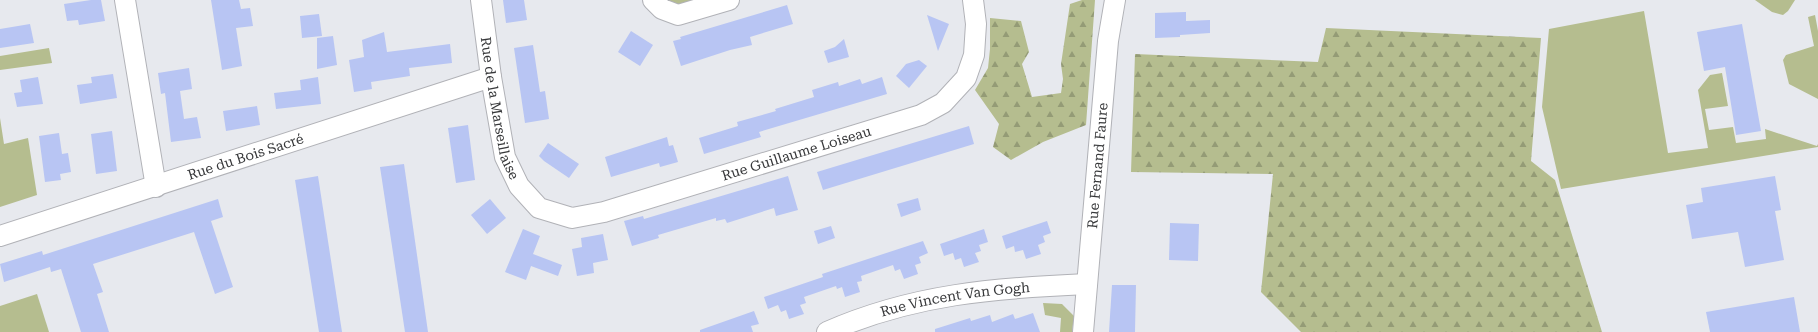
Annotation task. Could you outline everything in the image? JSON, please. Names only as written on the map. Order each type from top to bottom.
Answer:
[{"type":"street","points":[[125,0],[156,187]]},
{"type":"street","name":"Rue de la Marseillaise","points":[[481,0],[491,77],[505,157],[519,186],[539,208]]},
{"type":"street","points":[[653,0],[662,9],[678,15],[729,0]]},
{"type":"street","name":"Rue Guillaume Loiseau","points":[[539,208],[572,218],[604,212],[921,114],[944,103],[966,78],[974,55],[976,24],[973,0]]},
{"type":"street","name":"Rue Fernand Faure","points":[[1083,332],[1108,42],[1115,0]]},
{"type":"street","name":"Rue du Bois Sacré","points":[[0,236],[156,187],[491,77]]},
{"type":"street","name":"Rue Vincent Van Gogh","points":[[828,332],[879,312],[942,296],[1009,288],[1087,284]]},
{"type":"green space","points":[[667,0],[699,0],[678,6]]},
{"type":"green space","points":[[1082,0],[1095,0],[1086,125],[1043,142],[1011,160],[993,147],[999,124],[975,90],[988,68],[990,49],[990,18],[1021,21],[1029,52],[1022,64],[1032,97],[1061,93],[1063,79],[1061,64],[1070,4]]},
{"type":"green space","points":[[1755,0],[1795,0],[1788,11],[1783,15],[1772,12]]},
{"type":"green space","points":[[1644,11],[1668,153],[1708,148],[1698,90],[1710,75],[1722,73],[1728,106],[1705,109],[1709,130],[1733,127],[1736,143],[1766,139],[1765,129],[1817,146],[1818,144],[1818,147],[1561,189],[1542,107],[1549,29]]},
{"type":"green space","points":[[1815,15],[1818,31],[1818,99],[1789,84],[1783,60],[1786,55],[1814,46],[1808,17]]},
{"type":"green space","points":[[1326,28],[1541,38],[1531,161],[1555,180],[1602,332],[1301,332],[1261,292],[1273,174],[1131,172],[1135,54],[1318,62]]},
{"type":"green space","points":[[49,48],[52,63],[0,70],[0,56]]},
{"type":"green space","points":[[0,118],[4,144],[28,138],[37,195],[0,207]]},
{"type":"green space","points":[[37,294],[49,332],[0,332],[0,306]]},
{"type":"green space","points":[[1043,303],[1062,304],[1074,316],[1072,332],[1060,332],[1061,318],[1045,315]]},
{"type":"building","points":[[101,0],[105,21],[79,25],[78,20],[67,21],[64,4]]},
{"type":"building","points":[[211,0],[239,0],[241,9],[250,8],[253,26],[236,28],[242,66],[222,70]]},
{"type":"building","points":[[503,0],[524,0],[527,20],[506,23]]},
{"type":"building","points":[[787,5],[793,24],[750,37],[752,45],[730,50],[681,66],[673,41],[681,39],[680,37]]},
{"type":"building","points":[[1186,12],[1186,21],[1210,20],[1210,33],[1180,35],[1180,37],[1155,38],[1155,13]]},
{"type":"building","points":[[319,14],[322,36],[302,38],[300,16]]},
{"type":"building","points":[[927,15],[949,24],[938,51]]},
{"type":"building","points":[[30,24],[34,43],[0,48],[0,29]]},
{"type":"building","points":[[1742,24],[1761,131],[1736,135],[1725,67],[1704,71],[1697,32]]},
{"type":"building","points":[[631,31],[653,45],[640,66],[618,52]]},
{"type":"building","points":[[384,32],[387,52],[450,44],[452,63],[409,68],[410,76],[371,82],[372,89],[354,92],[349,60],[364,57],[362,40]]},
{"type":"building","points":[[333,36],[337,65],[317,69],[317,38]]},
{"type":"building","points":[[844,39],[849,57],[828,63],[824,51],[835,47]]},
{"type":"building","points":[[533,45],[540,92],[545,91],[549,119],[525,123],[514,48]]},
{"type":"building","points":[[919,60],[927,66],[909,88],[896,76],[906,64]]},
{"type":"building","points":[[189,68],[192,89],[180,91],[184,119],[197,117],[201,138],[171,142],[165,93],[161,94],[158,73]]},
{"type":"building","points":[[113,74],[117,98],[80,104],[77,85],[92,83],[91,77]]},
{"type":"building","points":[[38,77],[43,104],[17,107],[14,93],[22,92],[20,80]]},
{"type":"building","points":[[318,77],[321,104],[276,109],[274,93],[301,90],[300,80]]},
{"type":"building","points":[[882,77],[887,94],[759,132],[761,137],[704,154],[699,138],[738,126],[737,122],[776,111],[775,109],[814,97],[812,90],[838,82],[839,86],[860,79],[862,84]]},
{"type":"building","points":[[257,106],[260,125],[226,131],[223,111]]},
{"type":"building","points":[[468,125],[475,180],[456,183],[448,128]]},
{"type":"building","points":[[969,126],[974,144],[823,190],[817,172]]},
{"type":"building","points":[[112,131],[117,171],[96,174],[91,134]]},
{"type":"building","points":[[59,133],[62,154],[68,153],[71,172],[60,174],[61,180],[45,182],[39,136]]},
{"type":"building","points":[[667,137],[669,146],[673,145],[678,162],[660,167],[659,163],[611,177],[605,157]]},
{"type":"building","points":[[548,143],[579,164],[569,178],[539,156]]},
{"type":"building","points":[[404,164],[428,332],[405,332],[380,167]]},
{"type":"building","points":[[318,176],[342,332],[319,332],[295,180]]},
{"type":"building","points":[[788,176],[798,210],[776,216],[774,208],[727,223],[725,219],[716,221],[716,218],[658,235],[659,238],[632,246],[624,221],[643,216],[644,219]]},
{"type":"building","points":[[1775,176],[1781,210],[1775,211],[1784,260],[1745,267],[1738,232],[1692,239],[1686,205],[1703,202],[1701,188]]},
{"type":"building","points":[[918,198],[921,210],[901,217],[897,204]]},
{"type":"building","points":[[218,199],[223,217],[211,221],[233,287],[215,294],[194,232],[93,264],[103,292],[97,294],[109,332],[81,332],[61,269],[51,272],[50,267],[4,282],[0,264],[42,251],[43,255]]},
{"type":"building","points":[[490,199],[506,218],[487,234],[471,215]]},
{"type":"building","points":[[1047,221],[1051,233],[1043,236],[1045,242],[1038,245],[1041,254],[1026,259],[1023,250],[1015,252],[1014,246],[1006,249],[1002,236]]},
{"type":"building","points":[[1170,223],[1199,224],[1198,261],[1169,260]]},
{"type":"building","points":[[831,226],[835,238],[818,244],[814,231]]},
{"type":"building","points":[[523,229],[540,236],[533,254],[562,265],[558,276],[531,266],[526,280],[505,272]]},
{"type":"building","points":[[984,229],[988,242],[979,245],[981,251],[975,253],[979,262],[964,267],[961,258],[955,260],[953,253],[944,256],[940,244]]},
{"type":"building","points":[[603,234],[608,260],[593,263],[594,273],[577,276],[572,249],[582,247],[581,238]]},
{"type":"building","points":[[923,241],[928,253],[919,257],[921,263],[915,265],[918,274],[904,279],[900,269],[895,271],[893,265],[861,276],[862,281],[857,282],[860,292],[845,297],[842,287],[837,289],[836,286],[804,297],[806,303],[800,305],[804,314],[789,319],[786,310],[781,312],[778,305],[768,309],[764,297],[823,277],[822,274]]},
{"type":"building","points":[[1112,285],[1136,285],[1135,332],[1109,332]]},
{"type":"building","points":[[1794,297],[1800,332],[1710,332],[1706,312]]},
{"type":"building","points":[[754,311],[759,324],[751,326],[753,332],[700,332],[700,330]]},
{"type":"building","points":[[1033,313],[1040,332],[935,332],[935,329],[970,318],[971,321],[990,315],[992,322],[1013,314],[1015,319]]}]
